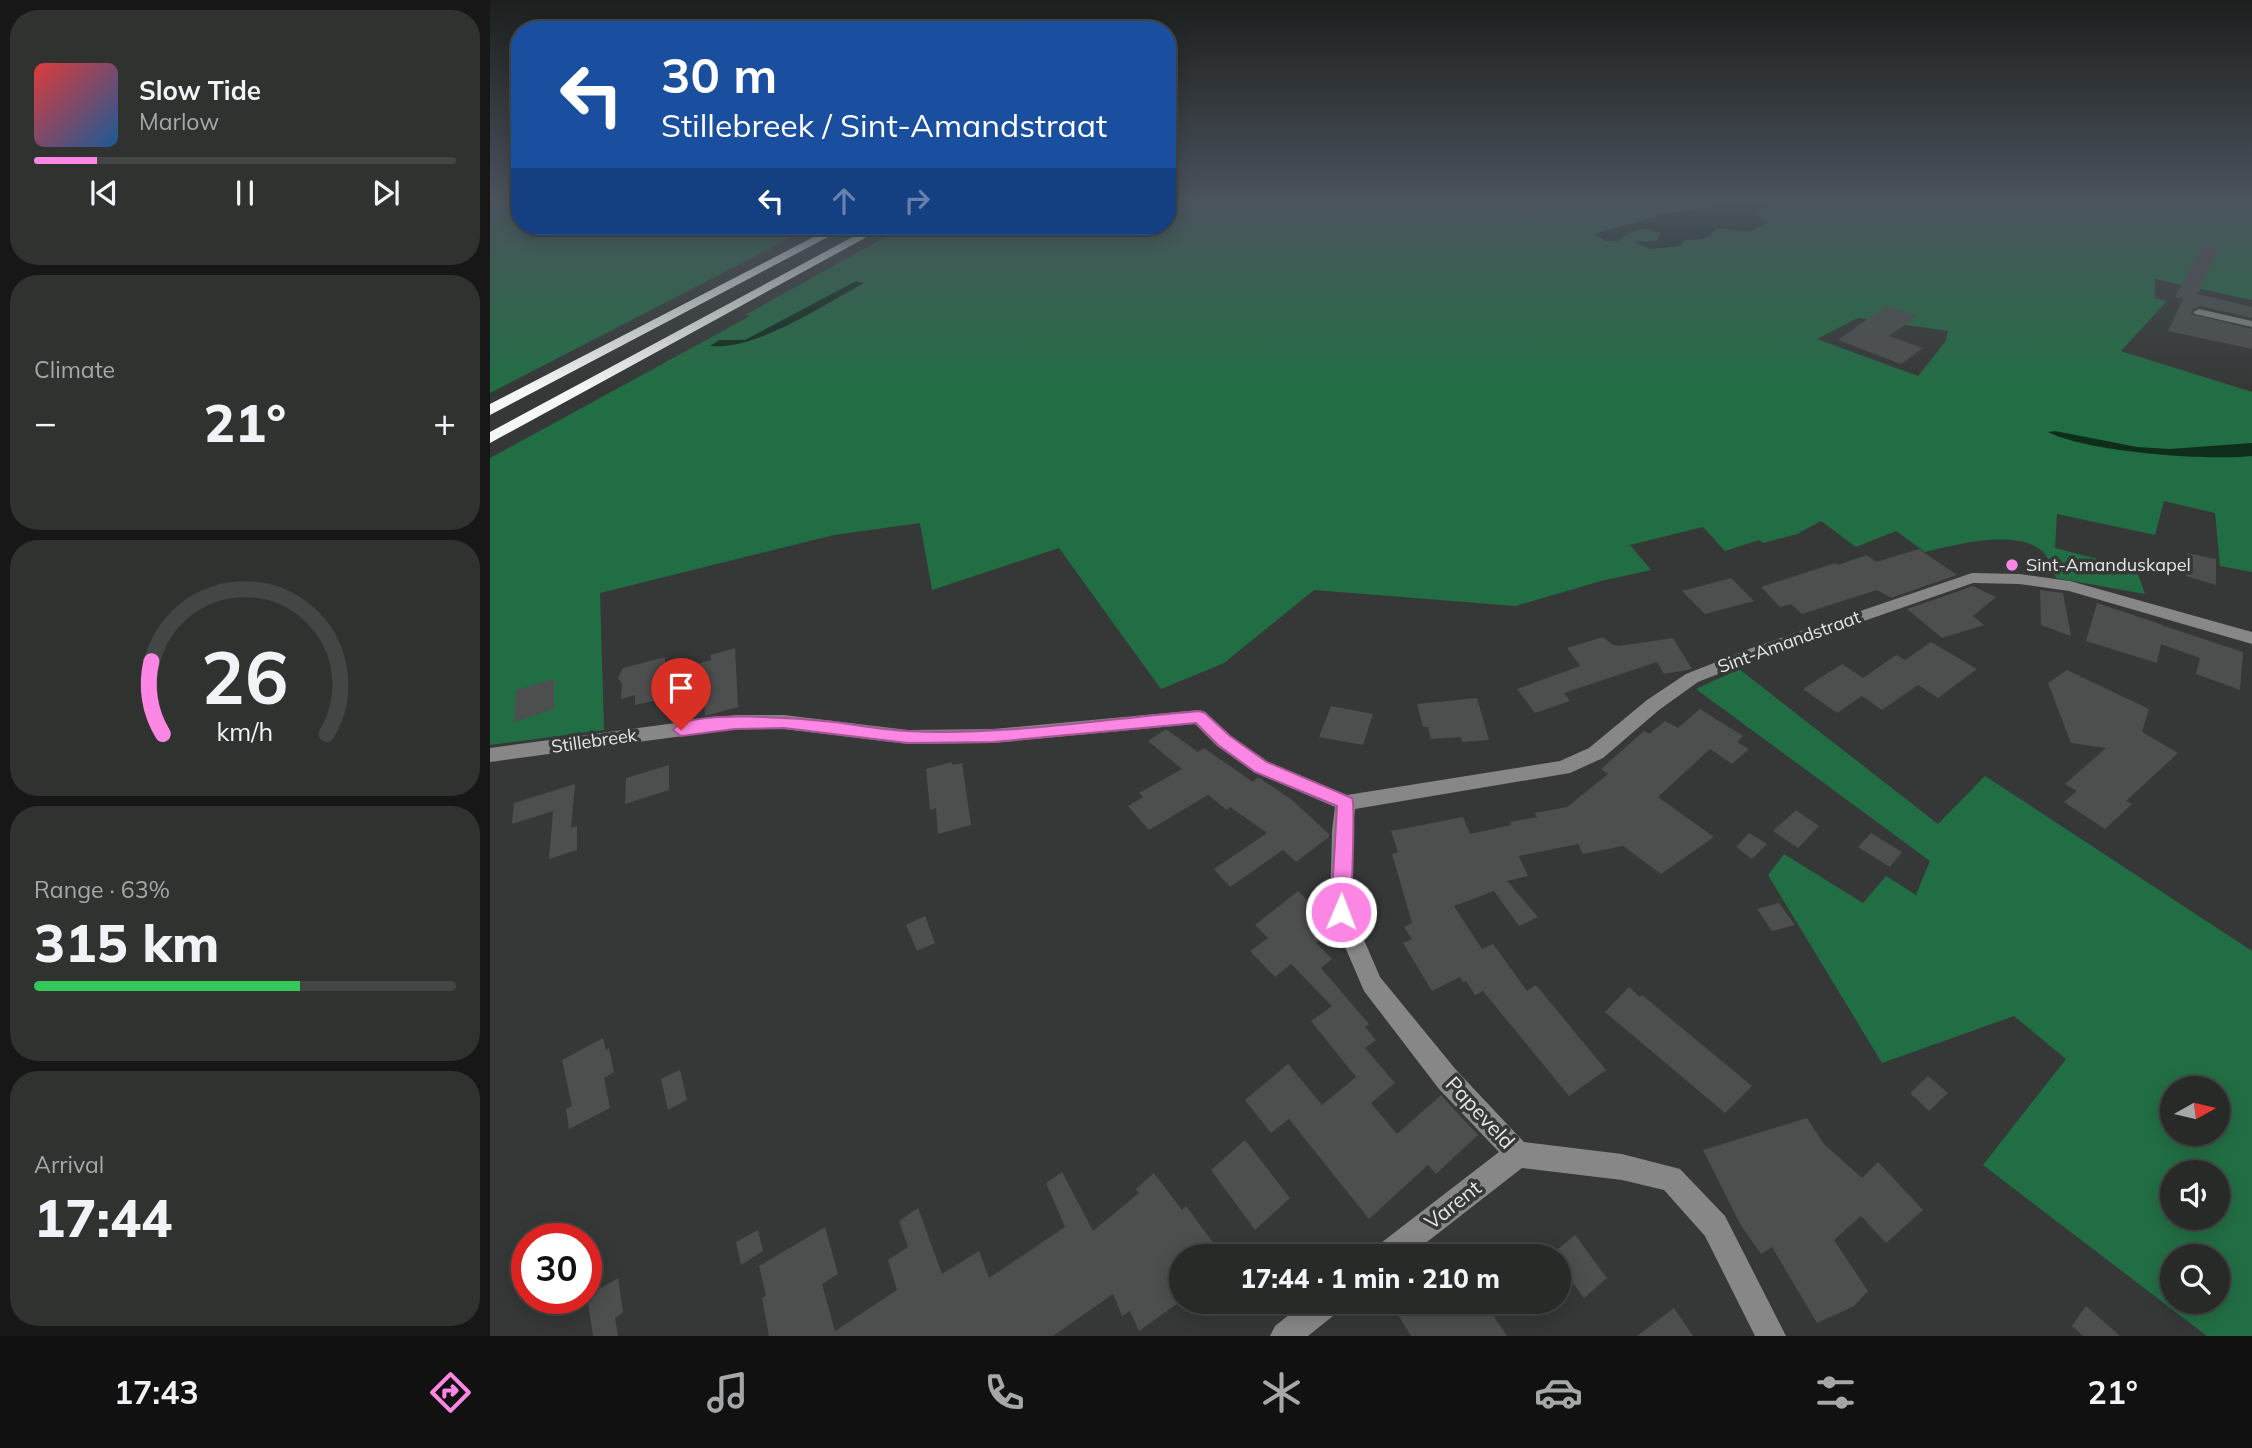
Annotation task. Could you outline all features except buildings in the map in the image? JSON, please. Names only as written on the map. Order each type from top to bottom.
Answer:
[{"type":"highway","points":[[490,410],[769,264]]},
{"type":"highway","points":[[490,438],[810,264]]},
{"type":"street","points":[[2199,312],[2252,324]]},
{"type":"street","name":"Sint-Amandstraat","points":[[1346,803],[1382,795],[1563,768],[1596,753],[1653,705],[1692,678],[1755,653],[1972,578],[2019,579],[2070,586],[2252,638]]},
{"type":"street","name":"Stillebreek","points":[[490,755],[735,722],[784,722],[908,737],[993,736],[1199,717],[1224,741],[1261,767],[1346,803]]},
{"type":"street","name":"Papeveld","points":[[1346,803],[1342,831],[1341,912],[1372,984],[1448,1080],[1518,1154],[1622,1167],[1671,1178],[1715,1226],[1771,1336]]},
{"type":"street","name":"Varent","points":[[1402,1244],[1518,1154]]},
{"type":"street","points":[[1285,1336],[1313,1314]]},
{"type":"green space","points":[[490,264],[740,264],[490,393]]},
{"type":"green space","points":[[836,264],[2252,264],[2252,300],[2155,279],[2155,298],[2167,301],[2121,351],[2252,392],[2252,572],[2220,566],[2215,513],[2164,501],[2155,535],[2057,514],[2055,548],[2136,569],[2145,594],[2056,578],[2044,553],[2033,545],[2019,541],[1986,540],[1925,552],[1896,531],[1856,547],[1821,521],[1797,534],[1763,543],[1759,540],[1725,551],[1703,527],[1630,545],[1651,570],[1601,581],[1515,606],[1314,590],[1224,663],[1161,689],[1059,548],[932,590],[920,523],[834,535],[600,593],[604,730],[490,745],[490,458],[750,316],[745,315]],"holes":[[[1858,318],[1948,331],[1945,342],[1918,376],[1817,339]]]},
{"type":"green space","points":[[1739,669],[1938,824],[1985,776],[2252,951],[2252,1336],[2207,1336],[2178,1314],[2230,1314],[2230,1244],[2160,1244],[2160,1300],[1983,1165],[2066,1059],[2014,1016],[1882,1063],[1768,875],[1784,854],[1863,903],[1886,876],[1916,895],[1930,861],[1696,689]]},
{"type":"shaded area","points":[[856,281],[864,283],[789,325],[748,341],[710,346],[719,340],[745,340]]},
{"type":"shaded area","points":[[2055,431],[2137,447],[2170,449],[2252,443],[2252,456],[2178,456],[2118,450],[2066,439],[2048,432]]},
{"type":"place","name":"Sint-Amanduskapel","points":[[2012,565]]},
{"type":"route","points":[[681,730],[735,722],[784,722],[908,737],[993,736],[1199,717],[1224,741],[1261,767],[1346,803],[1342,831],[1341,912]]}]
